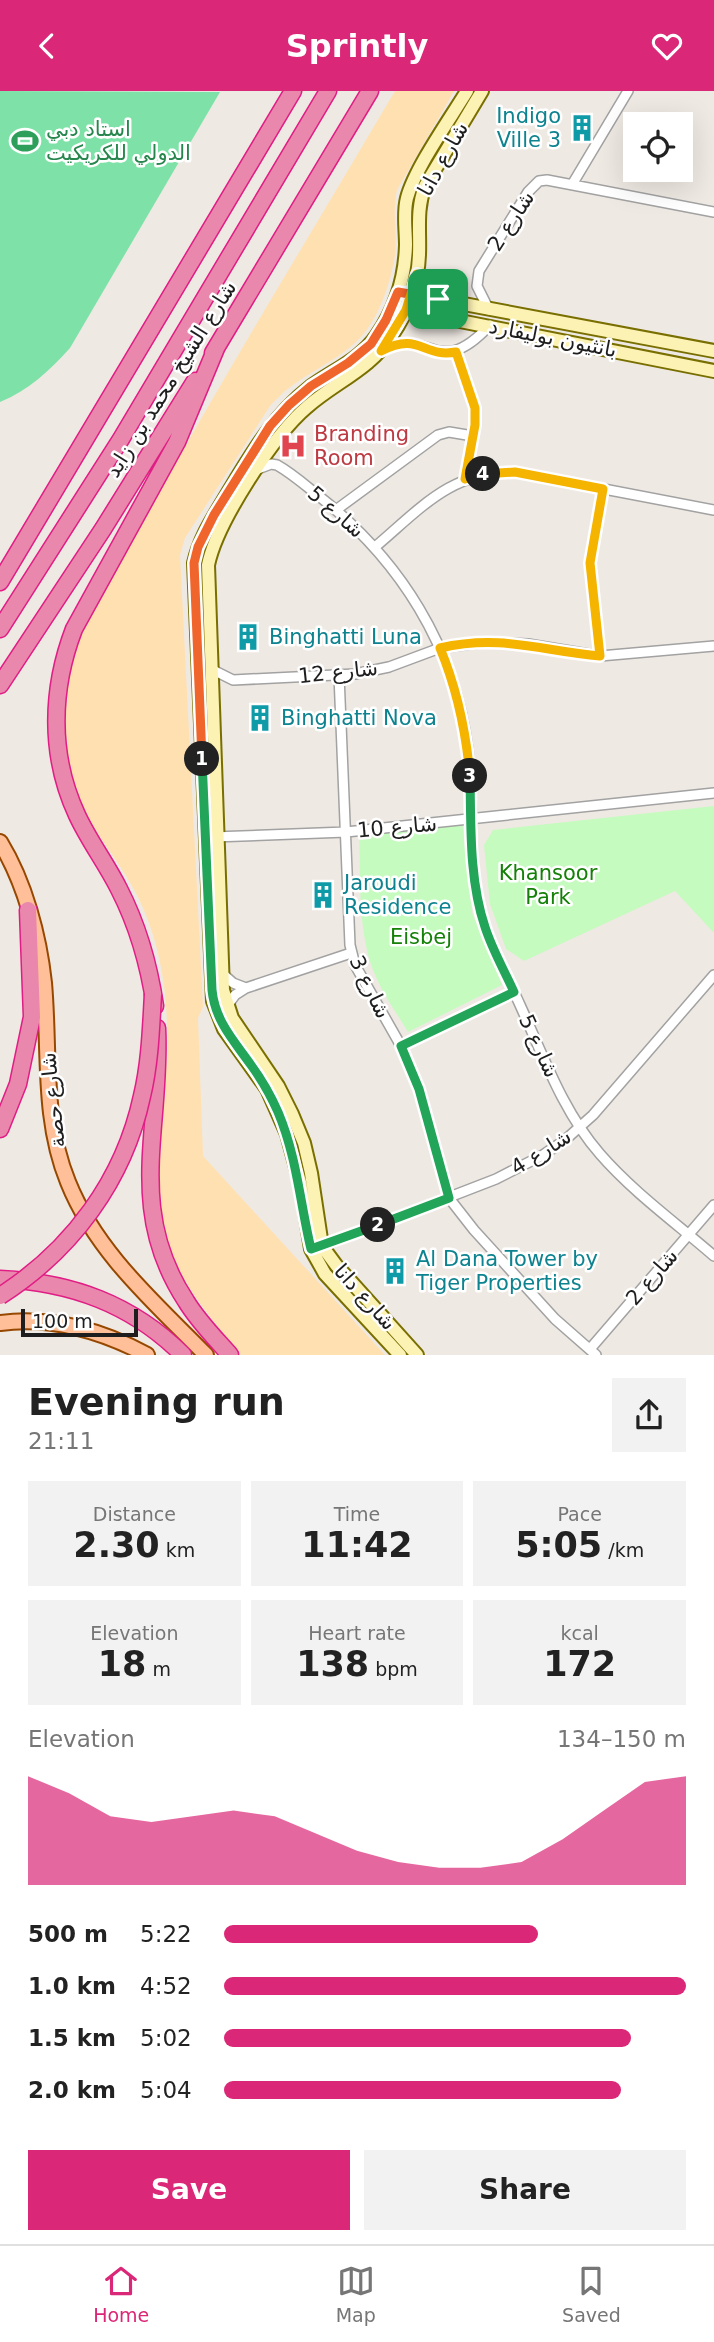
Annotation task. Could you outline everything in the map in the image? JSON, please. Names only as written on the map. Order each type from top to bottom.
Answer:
[{"type":"highway","points":[[0,582],[293,91]]},
{"type":"highway","name":"شارع الشيخ محمد بن زايد","points":[[0,629],[102,470],[328,91]]},
{"type":"highway","name":"شارع الشيخ محمد بن زايد","points":[[0,685],[96,540],[217,346],[370,91]]},
{"type":"highway","points":[[217,346],[177,442],[74,628],[63,659],[57,690],[57,743],[68,795],[127,906],[143,950],[153,995],[158,1050],[149,1177],[151,1214],[161,1251],[176,1286],[197,1317],[230,1355]]},
{"type":"highway","points":[[0,564],[49,498]]},
{"type":"highway","points":[[0,1129],[18,1084],[32,1017],[28,910]]},
{"type":"highway","points":[[0,1296],[38,1269],[66,1241],[91,1212],[118,1167],[143,1094],[153,995]]},
{"type":"highway","points":[[0,1279],[57,1285],[108,1301],[151,1327],[183,1355]]},
{"type":"main road","name":"شارع حصة","points":[[0,842],[28,910],[44,983],[52,1129],[67,1181],[78,1205],[106,1250],[206,1355]]},
{"type":"main road","points":[[0,1323],[40,1322],[75,1327],[114,1338],[147,1355]]},
{"type":"street","name":"شارع دانا","points":[[400,1355],[326,1274],[287,1134],[267,1089],[224,1029],[213,1001],[194,563],[209,523],[270,426],[311,386],[348,363],[371,344],[398,292],[405,259],[404,213],[409,191],[467,91]]},
{"type":"street","name":"شارع دانا","points":[[417,1355],[317,1248],[311,1173],[304,1143],[278,1086],[232,1019],[227,1006],[223,990],[207,580],[211,550],[224,522],[274,443],[306,408],[358,372],[381,351],[406,310],[417,274],[420,199],[425,186],[482,91]]},
{"type":"street","points":[[573,183],[628,91]]},
{"type":"street","name":"شارع 2","points":[[489,310],[480,294],[477,278],[479,271],[528,192],[539,181],[573,183],[714,212]]},
{"type":"street","points":[[417,274],[425,289],[438,299]]},
{"type":"street","name":"بانثيون بوليفارد","points":[[398,292],[714,351]]},
{"type":"street","name":"بانثيون بوليفارد","points":[[392,307],[714,370]]},
{"type":"street","points":[[381,351],[404,342],[442,353],[456,352],[475,340],[490,325]]},
{"type":"street","points":[[456,352],[474,400],[476,417],[465,479]]},
{"type":"street","points":[[698,367],[714,365]]},
{"type":"street","points":[[336,510],[438,435],[449,432],[472,436]]},
{"type":"street","points":[[274,443],[276,457],[284,469]]},
{"type":"street","points":[[258,469],[271,464],[284,469]]},
{"type":"street","name":"شارع 5","points":[[284,469],[336,510],[374,547],[411,594],[440,648],[453,680],[464,727],[480,912],[491,944],[559,1090],[580,1127],[612,1167],[714,1256]]},
{"type":"street","points":[[374,547],[443,491],[465,479],[498,471],[714,510]]},
{"type":"street","points":[[600,656],[590,563],[603,489]]},
{"type":"street","name":"شارع 12","points":[[211,669],[233,680],[339,675],[389,667],[440,648],[470,643],[514,643],[600,656],[714,646]]},
{"type":"street","name":"شارع 3","points":[[339,675],[351,953],[361,977],[401,1046],[419,1089],[449,1198],[474,1230],[555,1319],[593,1352]]},
{"type":"street","points":[[212,695],[233,680]]},
{"type":"street","name":"شارع 10","points":[[205,837],[346,832],[471,821],[714,793]]},
{"type":"street","points":[[227,1006],[235,995],[246,988],[351,953]]},
{"type":"street","points":[[223,974],[233,983],[246,988]]},
{"type":"street","name":"شارع 4","points":[[317,1248],[520,1168],[565,1140],[593,1115],[714,975]]},
{"type":"street","points":[[401,1046],[514,992]]},
{"type":"street","name":"شارع 2","points":[[593,1352],[714,1205]]},
{"type":"sand","points":[[395,91],[454,91],[397,190],[394,260],[380,306],[370,325],[354,344],[299,380],[270,406],[185,538],[180,555],[203,1007],[198,1018],[203,1156],[385,1355],[241,1355],[185,1281],[169,1249],[164,1231],[158,1189],[167,1053],[166,1003],[162,973],[144,909],[94,827],[77,792],[64,740],[65,697],[77,645],[107,583],[220,385]]},
{"type":"green space","points":[[0,91],[220,92],[70,348],[38,379],[0,402]]},
{"type":"green space","name":"Khansoor Park","points":[[714,806],[714,933],[675,891],[524,961],[506,949],[490,904],[484,845],[493,830]]},
{"type":"green space","name":"Eisbej","points":[[462,821],[472,913],[502,985],[408,1032],[380,986],[368,953],[361,901],[359,830]]},
{"type":"place","name":"Indigo Ville 3","points":[[582,128]]},
{"type":"place","name":"استاد دبي الدولي للكريكيت","points":[[25,141]]},
{"type":"place","name":"Branding Room","points":[[293,446]]},
{"type":"place","name":"Binghatti Luna","points":[[248,637]]},
{"type":"place","name":"Binghatti Nova","points":[[260,718]]},
{"type":"place","name":"Jaroudi Residence","points":[[323,895]]},
{"type":"place","name":"Al Dana Tower by Tiger Properties","points":[[395,1271]]},
{"type":"route","points":[[438,299],[412,294],[398,292],[386,320],[371,344],[348,363],[311,386],[289,405],[270,426],[214,515],[198,547],[194,563],[213,1001],[224,1029],[254,1068],[278,1111],[300,1182],[311,1249],[449,1198],[419,1089],[401,1046],[514,992],[491,944],[480,912],[474,866],[468,751],[453,680],[440,648],[470,643],[514,643],[600,656],[590,563],[603,489],[515,472],[498,471],[465,479],[476,417],[472,392],[456,352],[442,353],[411,342],[398,343],[381,351],[406,310],[412,294],[417,274],[425,289],[438,299]]}]
